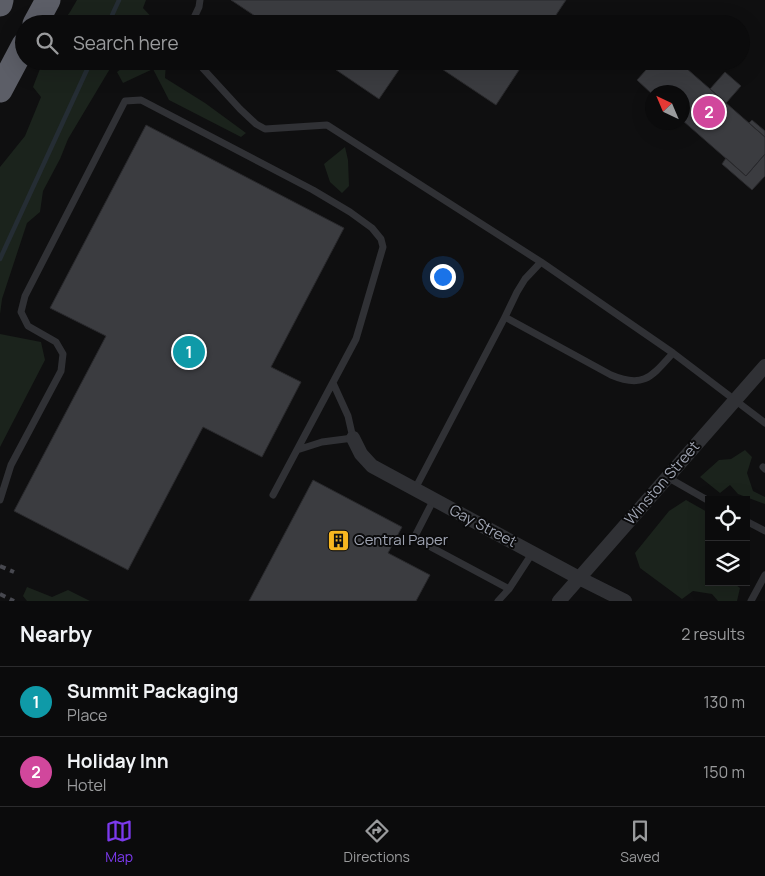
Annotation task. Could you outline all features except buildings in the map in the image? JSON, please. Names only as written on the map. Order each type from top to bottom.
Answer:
[{"type":"highway","points":[[0,4],[1,0]]},
{"type":"highway","points":[[40,15],[48,0]]},
{"type":"highway","points":[[0,90],[15,62]]},
{"type":"street","name":"Winston Street","points":[[559,601],[765,366]]},
{"type":"street","name":"Gay Street","points":[[353,438],[361,454],[372,466],[625,601]]},
{"type":"lane","points":[[195,15],[200,0]]},
{"type":"lane","points":[[204,70],[240,109],[256,124],[265,129],[327,125],[541,262],[673,353],[765,423]]},
{"type":"lane","points":[[0,500],[11,465],[61,371],[63,354],[56,342],[28,326],[21,312],[25,296],[125,101],[141,100],[350,212],[372,228],[381,239],[383,247],[356,339],[273,495]]},
{"type":"lane","points":[[415,489],[517,292],[525,279],[541,262]]},
{"type":"lane","points":[[505,317],[623,380],[634,382],[643,380],[659,369],[673,353]]},
{"type":"lane","points":[[297,450],[322,442],[353,438],[348,416],[333,383]]},
{"type":"lane","points":[[667,477],[705,499]]},
{"type":"lane","points":[[434,499],[414,538],[509,589]]},
{"type":"lane","points":[[750,523],[765,531]]},
{"type":"lane","points":[[498,601],[509,589],[532,552]]},
{"type":"lane","points":[[751,601],[765,575]]},
{"type":"shaded area","points":[[77,0],[146,0],[143,8],[150,15],[68,15]]},
{"type":"shaded area","points":[[40,70],[109,70],[68,139],[43,191],[40,212],[27,223],[2,299],[0,314],[0,167],[25,136],[41,97],[33,87]]},
{"type":"shaded area","points":[[120,70],[151,70],[123,83],[117,72]]},
{"type":"shaded area","points":[[154,70],[165,70],[165,78],[205,103],[246,133],[241,137],[169,100]]},
{"type":"shaded area","points":[[345,147],[348,160],[349,186],[342,193],[330,182],[324,164]]},
{"type":"shaded area","points":[[0,334],[41,342],[45,360],[0,447]]},
{"type":"shaded area","points":[[745,450],[752,457],[747,473],[753,491],[765,497],[765,504],[750,498],[750,496],[738,494],[730,485],[720,493],[700,477],[719,460],[731,459]]},
{"type":"shaded area","points":[[686,500],[705,511],[705,586],[737,586],[740,588],[737,601],[718,601],[712,594],[693,591],[682,599],[640,568],[635,553],[669,511]]},
{"type":"shaded area","points":[[27,587],[52,597],[68,590],[90,601],[27,601],[23,596]]},
{"type":"waterway","points":[[112,15],[119,0]]},
{"type":"waterway","points":[[0,259],[87,70]]},
{"type":"railway","points":[[0,566],[14,572]]},
{"type":"railway","points":[[0,594],[14,601]]},
{"type":"place","name":"Holiday Inn","points":[[709,112]]},
{"type":"place","name":"Summit Packaging","points":[[189,352]]},
{"type":"place","name":"Central Paper","points":[[338,540]]}]
